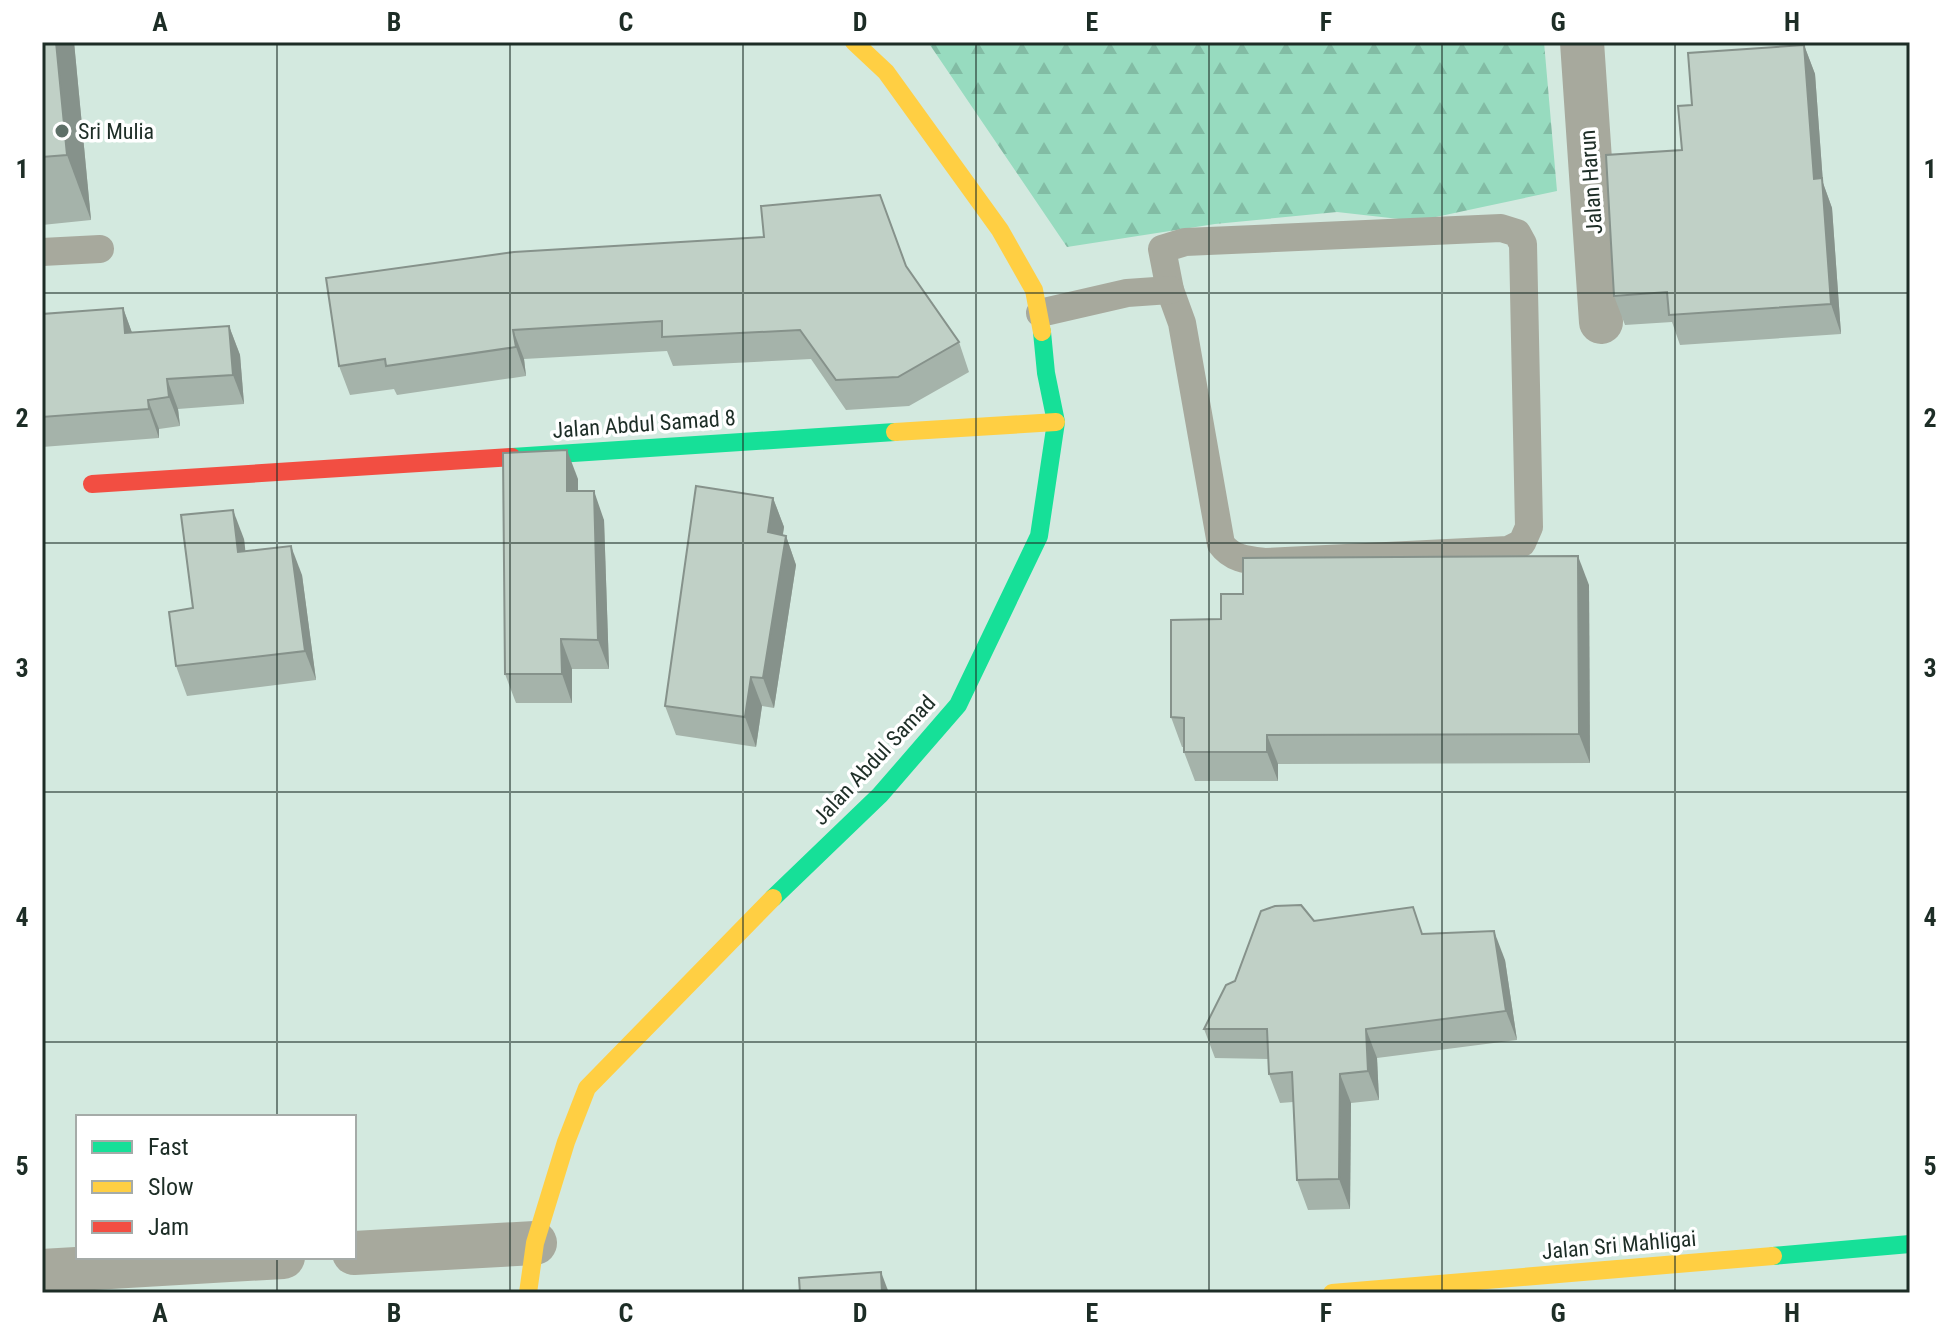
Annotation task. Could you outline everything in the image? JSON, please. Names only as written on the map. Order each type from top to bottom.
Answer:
[{"type":"street","name":"Jalan Abdul Samad","points":[[528,1293],[535,1243],[566,1142],[587,1088],[737,933],[880,795],[958,705],[1039,536],[1056,422],[1034,290],[1000,230],[886,72],[854,42]]},
{"type":"street","name":"Jalan Harun","points":[[1582,42],[1601,322]]},
{"type":"street","name":"Jalan Abdul Samad 8","points":[[92,484],[1056,422]]},
{"type":"street","points":[[356,1253],[535,1243]]},
{"type":"street","name":"Jalan Sri Mahligai","points":[[1332,1293],[1910,1244]]},
{"type":"street","points":[[42,1271],[249,1259]]},
{"type":"lane","points":[[1501,228],[1517,233],[1523,244],[1529,527],[1522,543],[1508,550],[1265,562],[1243,560],[1227,551],[1221,544],[1182,323],[1170,290],[1162,249],[1185,242],[1501,228]]},
{"type":"lane","points":[[42,252],[100,249]]},
{"type":"lane","points":[[1040,313],[1127,293],[1170,290]]},
{"type":"green space","points":[[928,42],[1544,42],[1557,191],[1417,221],[1337,212],[1215,224],[1067,247]]},
{"type":"building","points":[[42,42],[56,42],[67,155],[42,157]]},
{"type":"building","points":[[1804,45],[1814,179],[1822,178],[1831,304],[1669,315],[1667,292],[1614,296],[1606,155],[1682,150],[1678,106],[1692,105],[1688,53]]},
{"type":"building","points":[[880,195],[906,266],[959,342],[898,377],[836,380],[800,330],[662,337],[662,321],[513,330],[516,347],[386,366],[385,359],[339,366],[326,278],[514,252],[764,237],[761,206]]},
{"type":"building","points":[[123,308],[125,333],[229,326],[233,375],[167,379],[169,397],[148,400],[149,409],[42,417],[42,314]]},
{"type":"building","points":[[567,450],[567,491],[594,491],[598,640],[561,639],[562,674],[505,674],[503,453]]},
{"type":"building","points":[[696,486],[773,498],[768,532],[786,536],[763,678],[751,677],[745,717],[665,706]]},
{"type":"building","points":[[233,510],[238,552],[291,546],[305,651],[176,666],[169,612],[193,608],[181,515]]},
{"type":"building","points":[[1578,556],[1579,734],[1267,735],[1267,752],[1184,752],[1184,718],[1171,717],[1171,620],[1221,619],[1221,594],[1243,594],[1243,558]]},
{"type":"building","points":[[1301,905],[1314,921],[1413,907],[1422,934],[1494,931],[1506,1011],[1366,1029],[1368,1071],[1340,1074],[1339,1179],[1297,1180],[1292,1072],[1269,1074],[1267,1029],[1204,1029],[1226,985],[1235,981],[1261,911],[1275,906]]},
{"type":"building","points":[[881,1272],[882,1293],[800,1293],[799,1278]]},
{"type":"traffic: fast","points":[[773,898],[880,795],[958,705],[1039,536],[1056,422],[1042,332]]},
{"type":"traffic: fast","points":[[512,457],[895,432]]},
{"type":"traffic: fast","points":[[1773,1256],[1910,1244]]},
{"type":"traffic: slow","points":[[854,42],[886,72],[1000,230],[1034,290],[1042,332]]},
{"type":"traffic: slow","points":[[895,432],[1056,422]]},
{"type":"traffic: slow","points":[[528,1293],[535,1243],[566,1142],[587,1088],[773,898]]},
{"type":"traffic: slow","points":[[1332,1293],[1773,1256]]},
{"type":"traffic: jam","points":[[92,484],[512,457]]},
{"type":"place","name":"Sri Mulia","points":[[62,131]]}]
